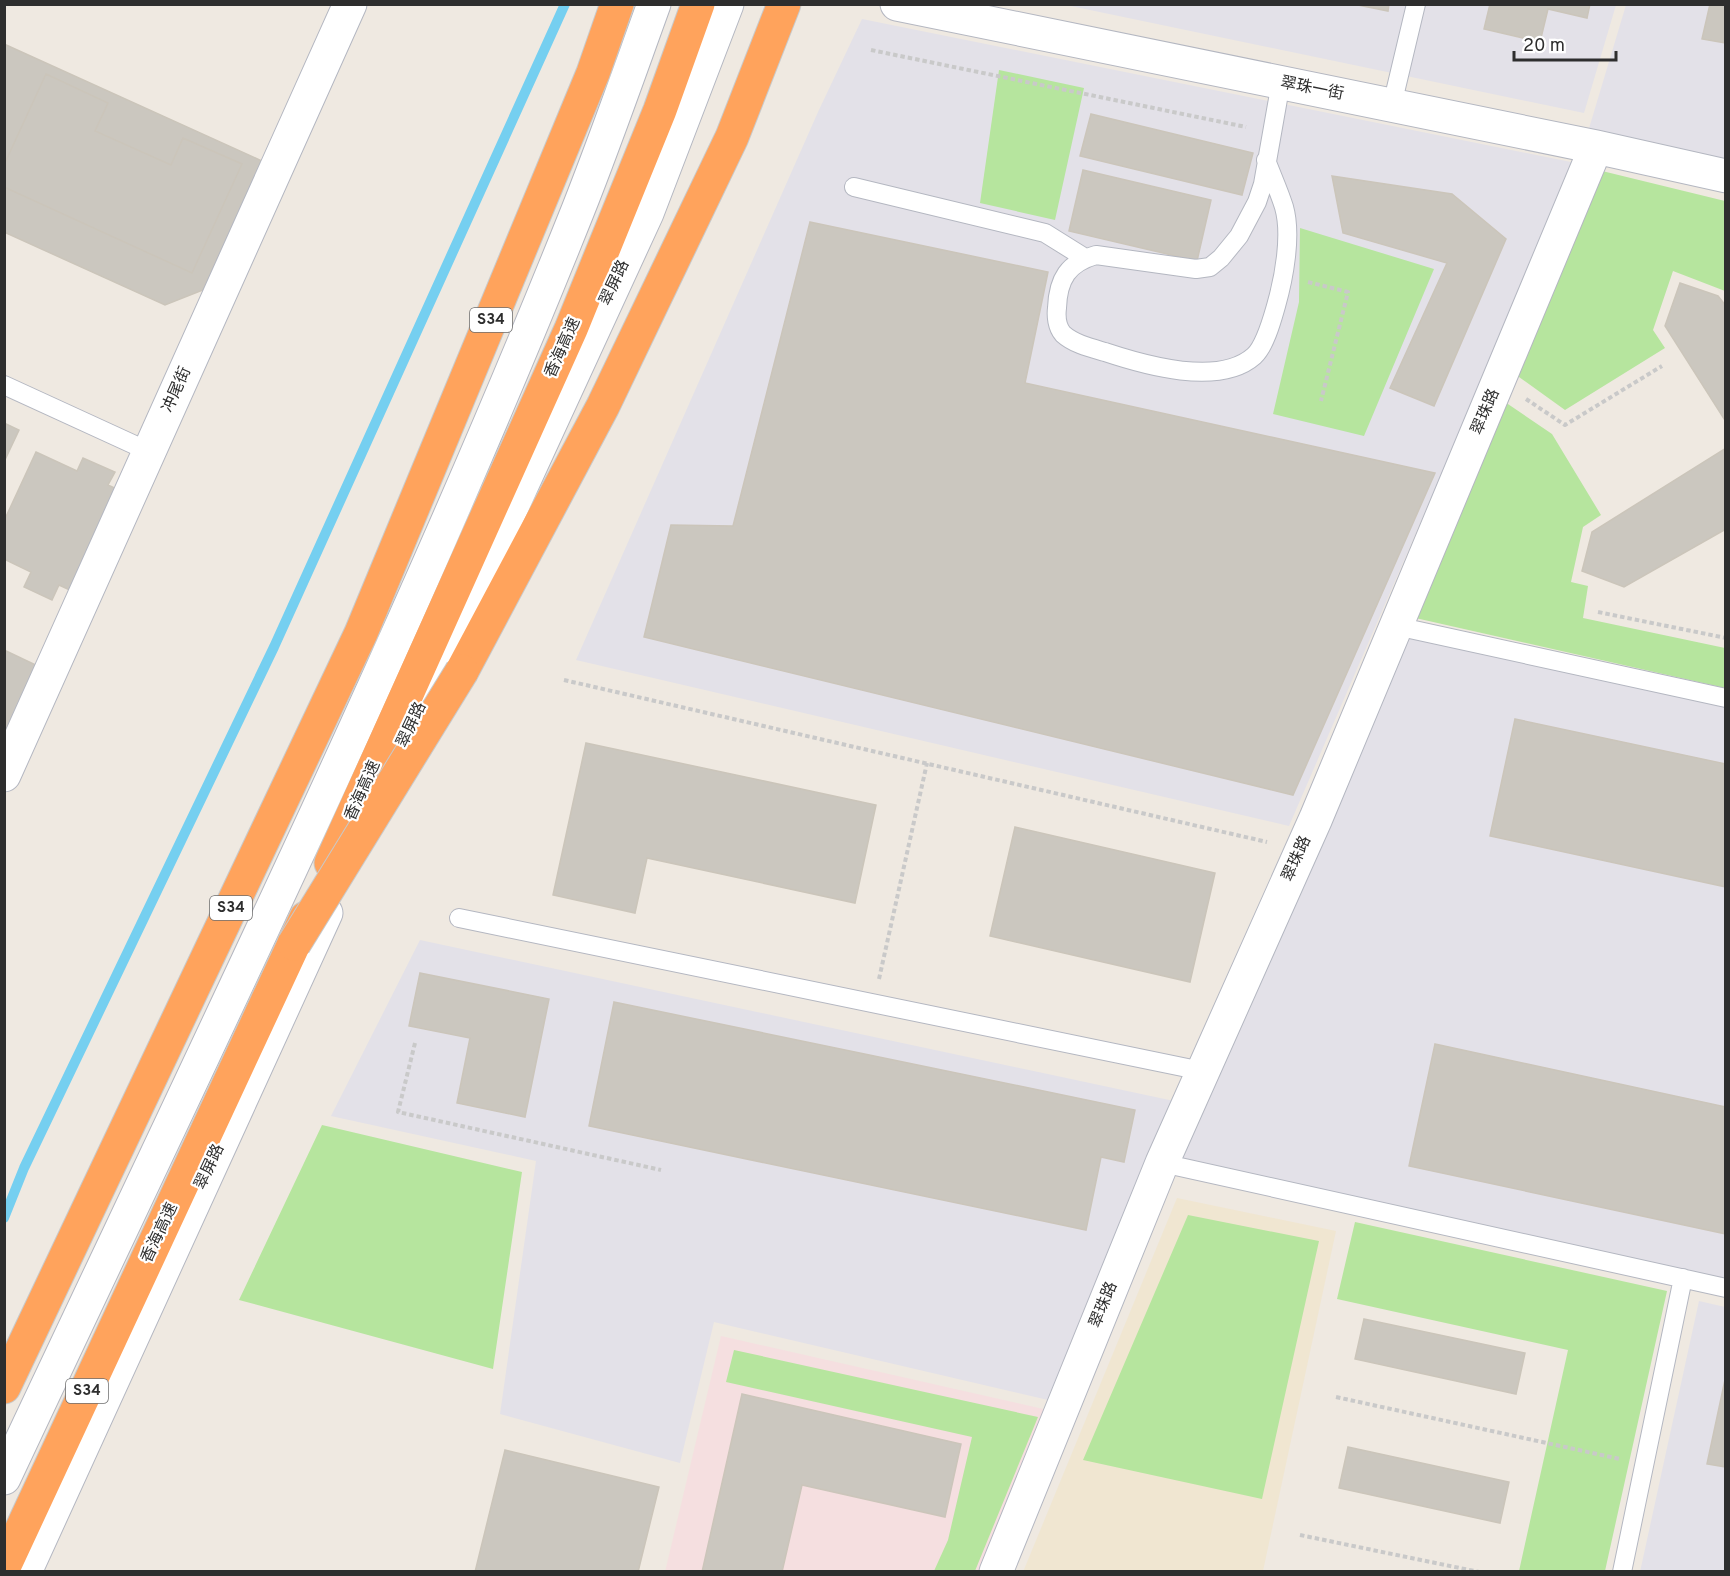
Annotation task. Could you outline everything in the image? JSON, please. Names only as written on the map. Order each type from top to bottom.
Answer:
[{"type":"highway","name":"S34","points":[[4,1387],[361,633],[593,73],[617,4]]},
{"type":"highway","name":"香海高速","points":[[4,1567],[294,944],[572,329],[660,110],[698,4]]},
{"type":"highway","points":[[294,944],[462,671],[603,405],[732,137],[784,4]]},
{"type":"main road","name":"冲尾街","points":[[4,775],[350,4]]},
{"type":"main road","points":[[4,1478],[393,646],[487,431],[580,206],[654,4]]},
{"type":"main road","name":"翠屏路","points":[[26,1572],[647,213],[727,4]]},
{"type":"main road","name":"翠珠一街","points":[[897,4],[1596,147],[1725,176]]},
{"type":"main road","name":"翠珠路","points":[[996,1572],[1162,1163],[1301,850],[1596,147]]},
{"type":"lane","points":[[1392,105],[1416,4]]},
{"type":"lane","points":[[1266,160],[1285,209],[1287,252],[1284,277],[1270,329],[1255,355],[1231,368],[1195,372],[1164,369],[1093,349],[1073,341],[1062,333],[1057,316],[1058,291],[1062,278],[1085,258],[1096,255],[1196,269],[1210,267],[1221,258],[1239,236],[1263,184],[1266,160],[1281,82]]},
{"type":"lane","points":[[854,187],[1045,233],[1085,258]]},
{"type":"lane","points":[[4,385],[150,452]]},
{"type":"lane","points":[[1396,626],[1725,698]]},
{"type":"lane","points":[[459,918],[1203,1071]]},
{"type":"lane","points":[[1162,1163],[1725,1288]]},
{"type":"lane","points":[[1622,1572],[1683,1278]]},
{"type":"path","points":[[871,50],[1272,133]]},
{"type":"path","points":[[1284,277],[1348,292],[1321,401]]},
{"type":"path","points":[[1499,380],[1564,425],[1662,366]]},
{"type":"path","points":[[1598,612],[1725,638]]},
{"type":"path","points":[[564,680],[1301,850]]},
{"type":"path","points":[[873,1003],[927,763]]},
{"type":"path","points":[[415,1043],[398,1112],[661,1170]]},
{"type":"path","points":[[1336,1397],[1644,1465]]},
{"type":"path","points":[[1300,1535],[1479,1572]]},
{"type":"shaded area","points":[[1066,5],[1616,5],[1584,113]]},
{"type":"shaded area","points":[[1626,5],[1725,5],[1725,166],[1587,135]]},
{"type":"shaded area","points":[[862,19],[1576,163],[1289,826],[576,660],[818,112]]},
{"type":"shaded area","points":[[1397,628],[1725,700],[1725,1287],[1163,1162]]},
{"type":"shaded area","points":[[420,940],[1174,1101],[1048,1400],[714,1322],[680,1463],[500,1414],[536,1161],[331,1116]]},
{"type":"shaded area","points":[[1177,1198],[1336,1231],[1263,1571],[1023,1572]]},
{"type":"shaded area","points":[[1699,1301],[1725,1307],[1725,1571],[1640,1572]]},
{"type":"shaded area","points":[[721,1336],[1052,1411],[985,1571],[665,1572]]},
{"type":"green space","points":[[999,70],[1084,88],[1055,220],[980,203]]},
{"type":"green space","points":[[1598,170],[1725,201],[1725,291],[1673,271],[1653,330],[1665,348],[1565,410],[1512,372]]},
{"type":"green space","points":[[1300,228],[1434,269],[1364,436],[1273,414],[1299,302]]},
{"type":"green space","points":[[1502,400],[1552,434],[1601,515],[1583,527],[1571,582],[1588,586],[1583,618],[1725,648],[1725,688],[1411,617]]},
{"type":"green space","points":[[322,1125],[522,1172],[493,1369],[239,1300]]},
{"type":"green space","points":[[1188,1215],[1319,1241],[1262,1499],[1083,1460]]},
{"type":"green space","points":[[1355,1222],[1667,1291],[1605,1571],[1519,1571],[1568,1350],[1337,1299]]},
{"type":"green space","points":[[734,1350],[1038,1417],[975,1571],[934,1571],[948,1540],[972,1437],[726,1382]]},
{"type":"building","points":[[1353,4],[1389,4],[1388,11]]},
{"type":"building","points":[[1490,4],[1590,4],[1587,18],[1548,9],[1540,42],[1484,29]]},
{"type":"building","points":[[1710,4],[1726,4],[1726,43],[1702,39]]},
{"type":"building","points":[[4,44],[262,161],[203,290],[165,305],[4,232]]},
{"type":"building","points":[[46,74],[108,103],[95,131],[171,165],[183,138],[242,164],[192,273],[4,187],[4,165]]},
{"type":"building","points":[[1091,114],[1253,153],[1242,195],[1080,156]]},
{"type":"building","points":[[1083,170],[1211,200],[1197,261],[1069,231]]},
{"type":"building","points":[[1332,176],[1452,194],[1506,239],[1434,406],[1390,388],[1447,263],[1343,233]]},
{"type":"building","points":[[810,222],[1048,272],[1025,383],[1435,473],[1293,795],[644,637],[671,525],[733,526]]},
{"type":"building","points":[[1680,283],[1718,296],[1726,306],[1726,422],[1665,326]]},
{"type":"building","points":[[4,423],[19,430],[4,462]]},
{"type":"building","points":[[1726,448],[1726,529],[1624,587],[1582,571],[1592,532]]},
{"type":"building","points":[[36,452],[77,471],[83,458],[115,472],[108,485],[119,490],[72,591],[59,585],[52,600],[24,587],[31,572],[4,559],[4,521]]},
{"type":"building","points":[[4,650],[38,666],[4,739]]},
{"type":"building","points":[[1515,719],[1726,764],[1726,887],[1490,836]]},
{"type":"building","points":[[586,743],[876,805],[855,903],[647,858],[635,913],[553,895]]},
{"type":"building","points":[[1015,827],[1215,873],[1190,982],[990,936]]},
{"type":"building","points":[[420,973],[549,999],[525,1117],[457,1103],[470,1038],[409,1026]]},
{"type":"building","points":[[614,1002],[1135,1110],[1124,1162],[1101,1157],[1086,1230],[589,1126]]},
{"type":"building","points":[[1435,1044],[1726,1107],[1726,1234],[1409,1166]]},
{"type":"building","points":[[1364,1319],[1525,1353],[1516,1394],[1355,1359]]},
{"type":"building","points":[[1726,1375],[1726,1467],[1707,1464]]},
{"type":"building","points":[[742,1394],[961,1444],[945,1517],[802,1485],[782,1572],[702,1572]]},
{"type":"building","points":[[1348,1447],[1509,1482],[1500,1523],[1339,1488]]},
{"type":"building","points":[[505,1450],[659,1487],[638,1572],[475,1572]]},
{"type":"waterway","points":[[4,1218],[24,1168],[274,647],[565,4]]}]
